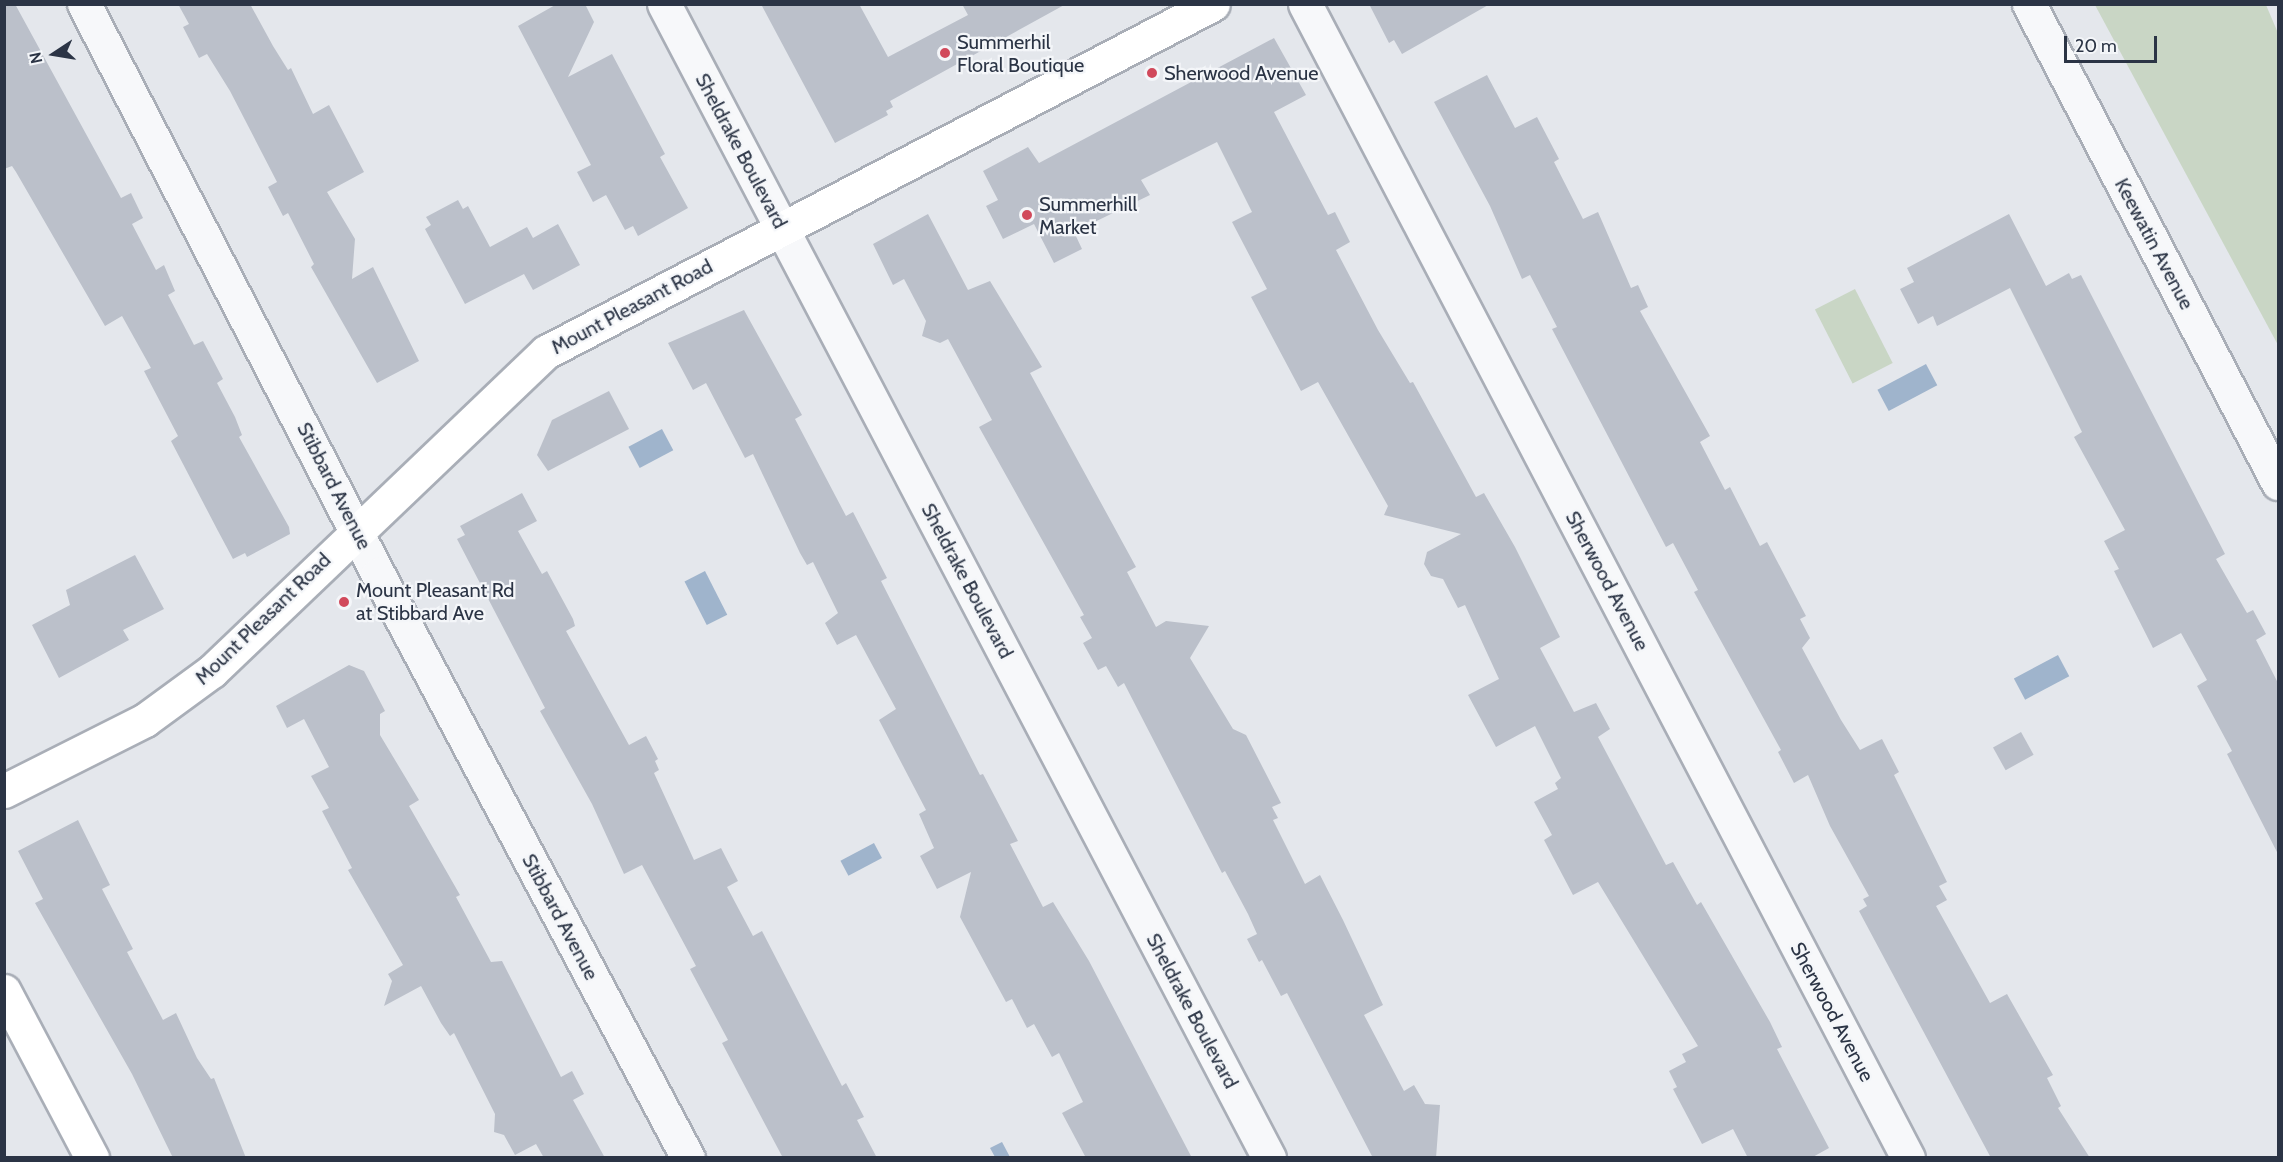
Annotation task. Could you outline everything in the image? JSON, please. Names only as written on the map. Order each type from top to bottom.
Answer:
[{"type":"main road","name":"Mount Pleasant Road","points":[[4,791],[174,701],[212,671],[546,352],[1213,4]]},
{"type":"main road","points":[[4,991],[92,1158]]},
{"type":"street","name":"Stibbard Avenue","points":[[84,4],[356,531],[688,1158]]},
{"type":"street","name":"Sheldrake Boulevard","points":[[664,4],[1269,1158]]},
{"type":"street","name":"Sherwood Avenue","points":[[1305,4],[1908,1158]]},
{"type":"street","name":"Keewatin Avenue","points":[[2029,4],[2278,483]]},
{"type":"green space","points":[[2095,5],[2266,5],[2278,33],[2278,345]]},
{"type":"green space","points":[[1855,289],[1893,363],[1853,383],[1815,309]]},
{"type":"water","points":[[1926,364],[1937,385],[1889,411],[1877,390]]},
{"type":"water","points":[[662,429],[673,450],[640,468],[628,447]]},
{"type":"water","points":[[705,571],[727,615],[707,625],[685,581]]},
{"type":"water","points":[[2058,655],[2069,676],[2025,700],[2014,678]]},
{"type":"water","points":[[874,843],[882,858],[848,876],[840,861]]},
{"type":"water","points":[[1002,1142],[1010,1157],[995,1157],[990,1148]]},
{"type":"building","points":[[4,4],[15,4],[121,198],[131,193],[143,218],[132,224],[156,270],[164,265],[175,291],[168,295],[194,345],[203,341],[223,379],[217,383],[235,417],[242,435],[239,437],[289,527],[290,534],[247,557],[245,553],[233,559],[171,441],[178,436],[144,371],[151,368],[122,316],[105,326],[16,172],[12,166],[4,169]]},
{"type":"building","points":[[178,4],[250,4],[288,70],[291,68],[313,114],[329,105],[364,172],[327,192],[355,239],[352,279],[373,267],[419,361],[377,383],[311,267],[314,264],[288,213],[283,216],[268,187],[277,182],[230,91],[207,54],[199,58],[183,27],[189,24]]},
{"type":"building","points":[[557,4],[585,4],[594,22],[568,77],[612,54],[665,154],[660,157],[688,208],[638,236],[633,226],[625,230],[606,195],[593,202],[577,172],[591,165],[518,26]]},
{"type":"building","points":[[761,4],[859,4],[888,57],[968,15],[962,4],[1066,4],[890,101],[893,107],[886,111],[888,115],[835,143]]},
{"type":"building","points":[[1369,4],[1490,4],[1402,54],[1394,40],[1389,43]]},
{"type":"building","points":[[1274,38],[1306,95],[1274,112],[1328,215],[1335,212],[1350,242],[1336,250],[1378,330],[1410,383],[1413,382],[1476,497],[1484,493],[1515,547],[1560,637],[1540,648],[1574,712],[1596,703],[1610,729],[1598,737],[1666,865],[1673,862],[1697,905],[1701,902],[1770,1022],[1782,1047],[1777,1049],[1829,1148],[1811,1158],[1748,1158],[1733,1129],[1702,1144],[1673,1089],[1677,1087],[1669,1071],[1686,1062],[1682,1054],[1698,1046],[1598,882],[1573,895],[1544,840],[1552,835],[1534,802],[1558,789],[1555,783],[1561,778],[1535,726],[1496,747],[1468,695],[1499,679],[1465,605],[1458,608],[1443,579],[1431,576],[1424,564],[1427,552],[1461,534],[1384,515],[1388,506],[1318,382],[1301,391],[1251,297],[1267,289],[1232,222],[1252,212],[1217,142],[1141,180],[1150,195],[1074,232],[1082,249],[1054,263],[1034,224],[1003,239],[986,206],[998,200],[983,171],[1028,147],[1039,163]]},
{"type":"building","points":[[1487,75],[1515,128],[1537,117],[1559,159],[1554,162],[1583,219],[1598,212],[1631,288],[1638,285],[1648,307],[1640,311],[1710,436],[1700,442],[1725,490],[1730,487],[1760,546],[1767,542],[1806,616],[1800,619],[1810,638],[1802,648],[1860,750],[1882,739],[1899,772],[1894,775],[1947,882],[1939,886],[1947,900],[1936,906],[1990,1003],[2007,994],[2053,1075],[2047,1078],[2061,1106],[2058,1108],[2090,1158],[1991,1158],[1859,911],[1867,906],[1863,899],[1869,896],[1830,826],[1808,775],[1794,783],[1778,752],[1781,750],[1694,592],[1698,590],[1673,543],[1666,547],[1552,329],[1557,327],[1530,275],[1522,279],[1490,206],[1434,102]]},
{"type":"building","points":[[458,200],[463,209],[468,206],[490,247],[527,227],[533,238],[558,224],[580,265],[533,290],[524,274],[465,304],[425,229],[431,225],[426,217]]},
{"type":"building","points":[[928,214],[968,290],[990,281],[1042,367],[1030,373],[1136,567],[1127,572],[1156,627],[1166,621],[1209,626],[1190,658],[1233,729],[1246,735],[1281,803],[1272,807],[1278,818],[1273,820],[1305,884],[1320,875],[1343,920],[1383,1005],[1364,1015],[1404,1091],[1414,1085],[1425,1104],[1440,1105],[1436,1158],[1373,1158],[1287,993],[1281,996],[1262,960],[1259,962],[1247,939],[1257,934],[1248,914],[1225,871],[1222,873],[1124,683],[1118,687],[1106,666],[1098,670],[1083,643],[1092,638],[1080,617],[1084,615],[979,427],[992,420],[948,339],[940,343],[922,336],[926,321],[904,279],[893,285],[873,244]]},
{"type":"building","points":[[2009,214],[2046,286],[2069,273],[2072,279],[2081,275],[2225,554],[2216,559],[2247,613],[2253,610],[2266,634],[2256,640],[2278,683],[2278,854],[2227,754],[2232,751],[2197,686],[2207,680],[2181,633],[2153,648],[2114,571],[2119,569],[2104,541],[2125,530],[2074,437],[2082,432],[2010,288],[1937,326],[1933,316],[1918,324],[1900,289],[1914,282],[1907,268]]},
{"type":"building","points":[[744,310],[802,415],[795,419],[846,516],[853,512],[887,578],[881,581],[980,775],[983,774],[1018,841],[1010,844],[1043,907],[1053,902],[1089,961],[1192,1158],[1086,1158],[1062,1113],[1083,1102],[1059,1053],[1052,1057],[1034,1024],[1027,1028],[1012,999],[1006,1002],[960,917],[971,872],[937,889],[920,856],[934,848],[919,814],[926,810],[879,720],[896,709],[856,635],[837,645],[825,623],[838,613],[813,562],[807,565],[800,553],[753,454],[745,458],[706,383],[693,390],[668,343]]},
{"type":"building","points":[[609,391],[629,429],[548,471],[537,455],[552,420]]},
{"type":"building","points":[[522,493],[537,521],[518,531],[542,574],[547,571],[573,619],[575,626],[566,631],[629,745],[646,736],[658,759],[655,761],[659,770],[654,773],[694,860],[721,848],[738,881],[727,887],[753,936],[762,931],[842,1086],[846,1083],[864,1117],[857,1120],[877,1158],[783,1158],[722,1043],[728,1040],[690,969],[696,966],[642,865],[624,874],[592,804],[540,711],[545,708],[457,539],[465,535],[460,526]]},
{"type":"building","points":[[135,555],[164,609],[123,630],[129,640],[59,678],[32,625],[70,605],[66,590]]},
{"type":"building","points":[[349,665],[364,671],[385,711],[380,714],[380,735],[419,800],[409,806],[460,895],[456,897],[491,962],[502,961],[561,1077],[572,1071],[584,1094],[573,1100],[605,1158],[544,1158],[536,1144],[515,1155],[504,1135],[494,1132],[495,1114],[454,1033],[450,1036],[421,986],[384,1006],[392,981],[388,974],[403,965],[348,870],[352,868],[322,811],[329,808],[311,776],[329,767],[304,719],[287,728],[276,706]]},
{"type":"building","points":[[2021,732],[2034,755],[2006,770],[1993,748]]},
{"type":"building","points":[[78,820],[110,885],[102,889],[133,949],[127,952],[163,1020],[176,1013],[197,1058],[211,1079],[214,1078],[246,1158],[173,1158],[132,1074],[35,903],[43,899],[18,851]]},
{"type":"place","name":"Summerhil Floral Boutique","points":[[945,53]]},
{"type":"place","name":"Sherwood Avenue","points":[[1152,73]]},
{"type":"place","name":"Summerhill Market","points":[[1027,215]]},
{"type":"place","name":"Mount Pleasant Rd at Stibbard Ave","points":[[344,602]]}]
